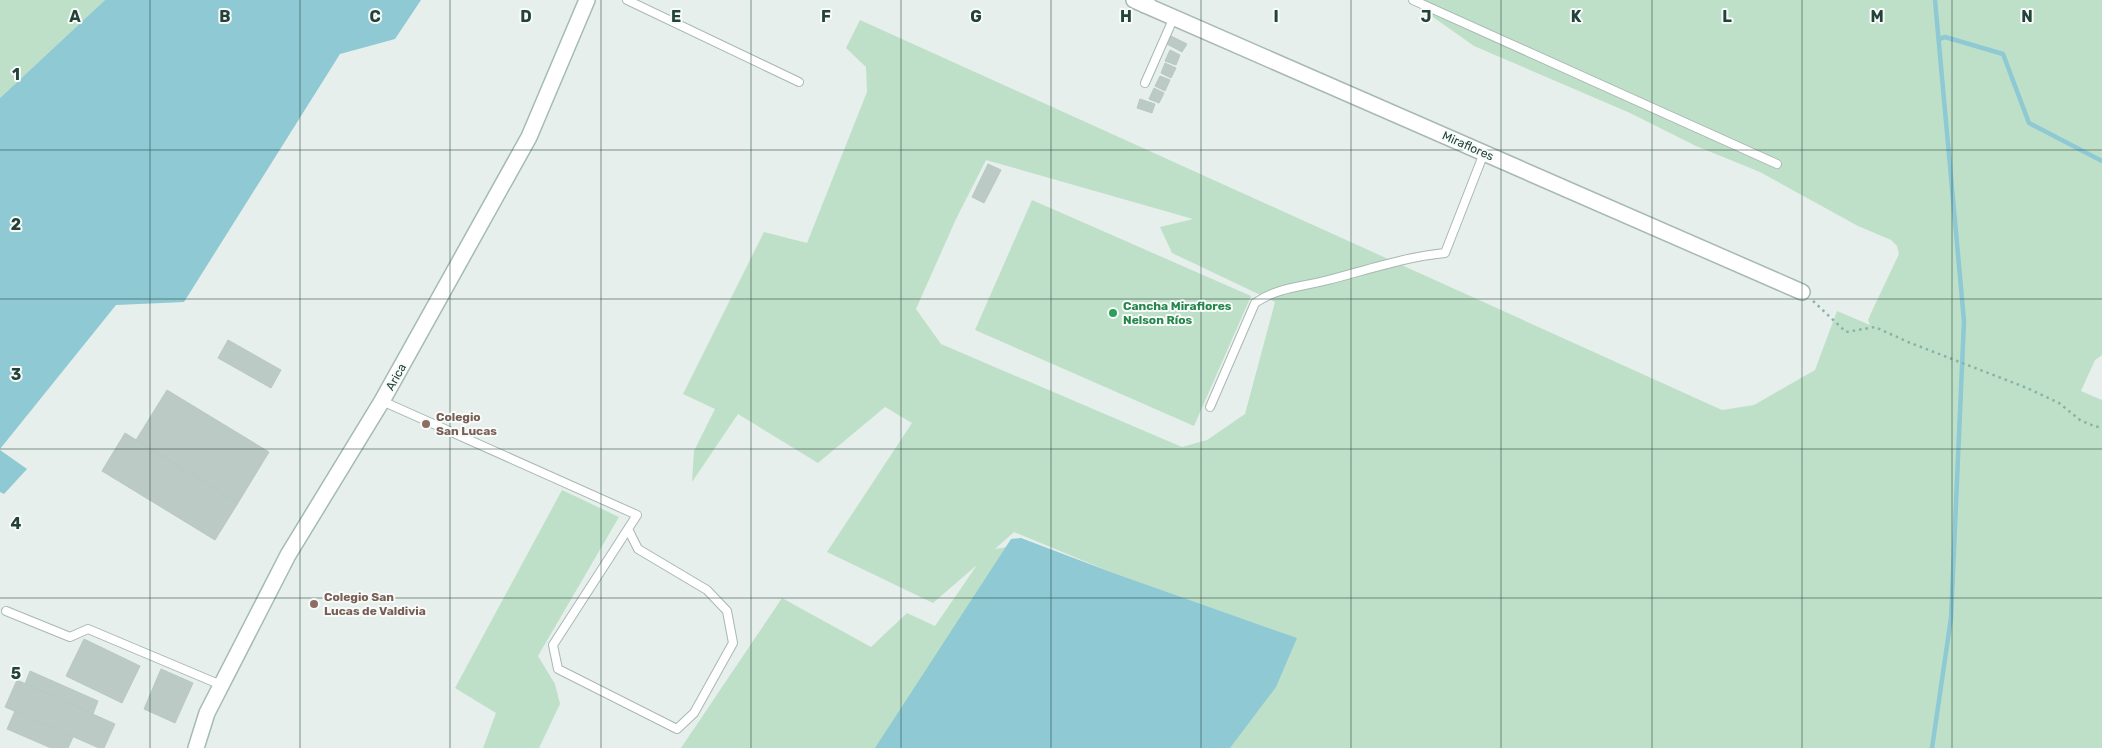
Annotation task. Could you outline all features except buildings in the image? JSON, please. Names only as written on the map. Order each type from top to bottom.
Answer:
[{"type":"main road","name":"Arica","points":[[196,748],[207,713],[288,556],[382,401],[529,137],[587,0]]},
{"type":"main road","name":"Miraflores","points":[[1142,2],[1484,154],[1802,292]]},
{"type":"lane","points":[[627,0],[798,82]]},
{"type":"lane","points":[[1413,0],[1776,164]]},
{"type":"lane","points":[[1145,83],[1174,17]]},
{"type":"lane","points":[[1210,407],[1255,302],[1270,292],[1326,281],[1416,256],[1445,253],[1484,154]]},
{"type":"lane","points":[[382,401],[637,515],[629,531],[553,644],[558,668],[677,729],[694,713],[733,643],[726,611],[707,590],[638,549],[629,531]]},
{"type":"lane","points":[[6,612],[70,637],[88,629],[221,684]]},
{"type":"path","points":[[1802,292],[1846,332],[1875,327],[1908,342],[2026,388],[2058,403],[2080,420],[2096,427],[2102,426]]},
{"type":"green space","points":[[0,0],[105,0],[0,98]]},
{"type":"green space","points":[[1419,0],[2102,0],[2102,355],[2095,360],[2081,391],[2102,400],[2102,748],[681,748],[782,598],[871,647],[907,613],[935,626],[977,565],[933,603],[827,552],[912,423],[885,407],[818,463],[738,414],[692,482],[694,451],[715,409],[683,394],[764,232],[807,243],[867,92],[866,67],[846,48],[860,20],[1722,410],[1754,405],[1815,370],[1837,311],[1870,325],[1868,320],[1899,254],[1897,246],[1891,240],[1858,226],[1760,172],[1696,146],[1630,113],[1474,46],[1430,15]],"holes":[[[986,160],[1193,219],[1160,227],[1172,253],[1275,302],[1245,414],[1207,440],[1182,447],[941,344],[916,309],[956,219]],[[1014,532],[1108,571],[1296,638],[1014,546],[995,549]]]},
{"type":"green space","name":"Cancha Miraflores Nelson Ríos","points":[[1032,200],[1251,296],[1194,426],[975,330]]},
{"type":"green space","points":[[562,490],[619,517],[538,656],[555,684],[560,704],[539,748],[483,748],[496,713],[455,688]]},
{"type":"water","points":[[105,0],[421,0],[395,39],[340,54],[184,302],[116,305],[0,449],[0,98]]},
{"type":"water","points":[[0,450],[27,469],[4,494],[0,492]]},
{"type":"water","points":[[1021,538],[1297,638],[1276,687],[1230,748],[875,748],[1011,539]]},
{"type":"waterway","points":[[1932,748],[1951,618],[1964,321],[1935,0]]},
{"type":"waterway","points":[[1939,39],[1945,37],[2003,54],[2029,123],[2102,161]]},
{"type":"place","name":"Cancha Miraflores Nelson Ríos","points":[[1113,313]]},
{"type":"place","name":"Colegio San Lucas","points":[[426,424]]},
{"type":"place","name":"Colegio San Lucas de Valdivia","points":[[314,604]]}]
